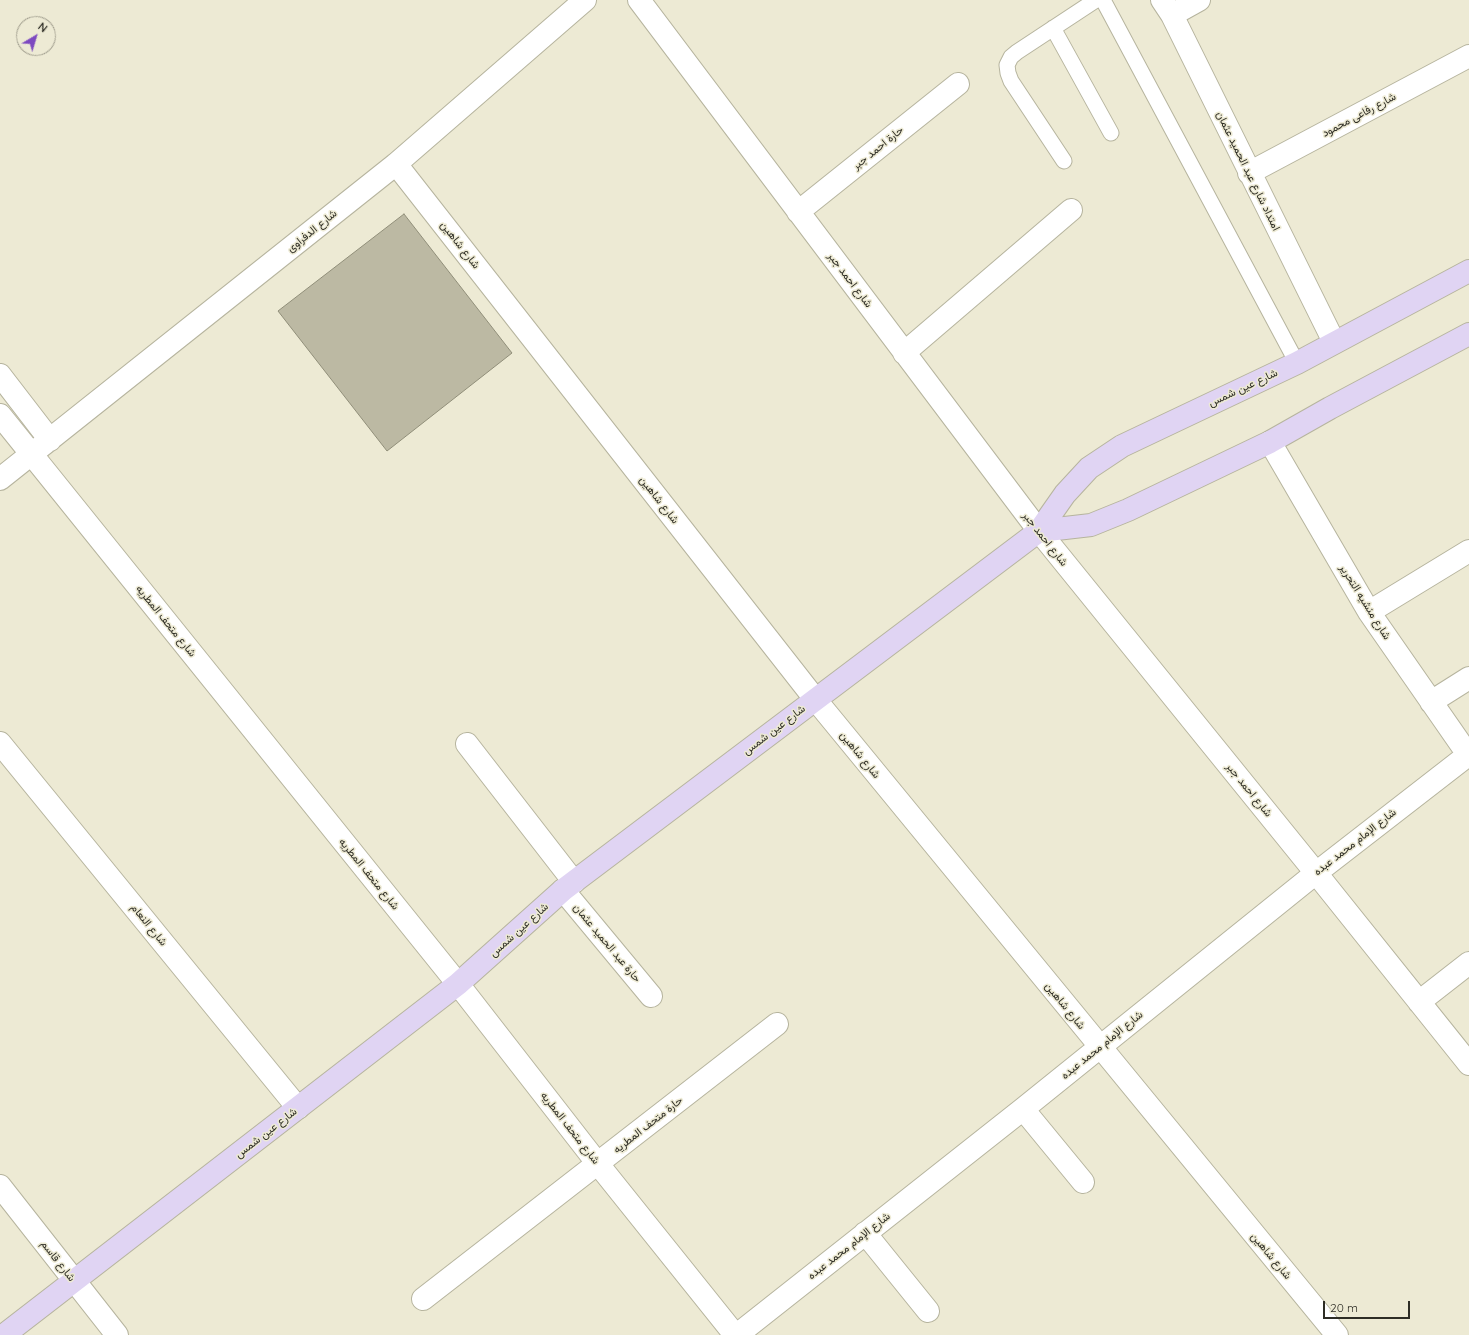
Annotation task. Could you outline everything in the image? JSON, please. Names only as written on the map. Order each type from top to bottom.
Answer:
[{"type":"main road","name":"شارع عين شمس","points":[[4,1335],[458,984],[568,886],[1039,531],[1065,494],[1089,468],[1122,446],[1297,363],[1469,271]]},
{"type":"main road","points":[[1039,531],[1091,525],[1128,510],[1270,442],[1330,408],[1469,334]]},
{"type":"street","name":"شارع الدفراوى","points":[[0,479],[396,164],[585,0]]},
{"type":"street","name":"شارع احمد جبر","points":[[639,0],[1039,531],[1469,1064]]},
{"type":"street","points":[[1167,8],[1199,0]]},
{"type":"street","name":"امتداد شارع عبد الحميد عثمان","points":[[1167,8],[1334,342]]},
{"type":"street","name":"شارع رفاعى محمود","points":[[1249,173],[1469,56]]},
{"type":"street","name":"حارة احمد جبر","points":[[798,212],[958,84]]},
{"type":"street","name":"شارع شاهين","points":[[396,164],[815,699],[1099,1047],[1337,1335]]},
{"type":"street","points":[[904,353],[1071,210]]},
{"type":"street","points":[[0,375],[50,440]]},
{"type":"street","name":"شارع متحف المطريه","points":[[0,415],[458,984],[598,1164],[736,1335]]},
{"type":"street","name":"شارع منشيه التحرير","points":[[1270,442],[1369,612],[1468,756]]},
{"type":"street","points":[[1369,612],[1469,551]]},
{"type":"street","points":[[1431,702],[1469,678]]},
{"type":"street","name":"شارع النعام","points":[[0,743],[298,1108]]},
{"type":"street","name":"حارة عبد الحميد عثمان","points":[[467,744],[568,886],[651,996]]},
{"type":"street","name":"شارع الإمام محمد عبده","points":[[736,1335],[1023,1109],[1316,873],[1468,756]]},
{"type":"street","points":[[1419,1002],[1469,963]]},
{"type":"street","name":"حارة متحف المطريه","points":[[423,1299],[777,1024]]},
{"type":"street","points":[[1023,1109],[1083,1182]]},
{"type":"street","name":"شارع قاسم","points":[[0,1186],[117,1335]]},
{"type":"street","points":[[865,1233],[928,1311]]},
{"type":"lane","points":[[1064,162],[1011,81],[1007,65],[1011,57],[1096,0]]},
{"type":"lane","points":[[1103,0],[1297,363]]},
{"type":"lane","points":[[1053,28],[1111,133]]},
{"type":"building","points":[[404,214],[512,353],[387,451],[278,311]]}]
